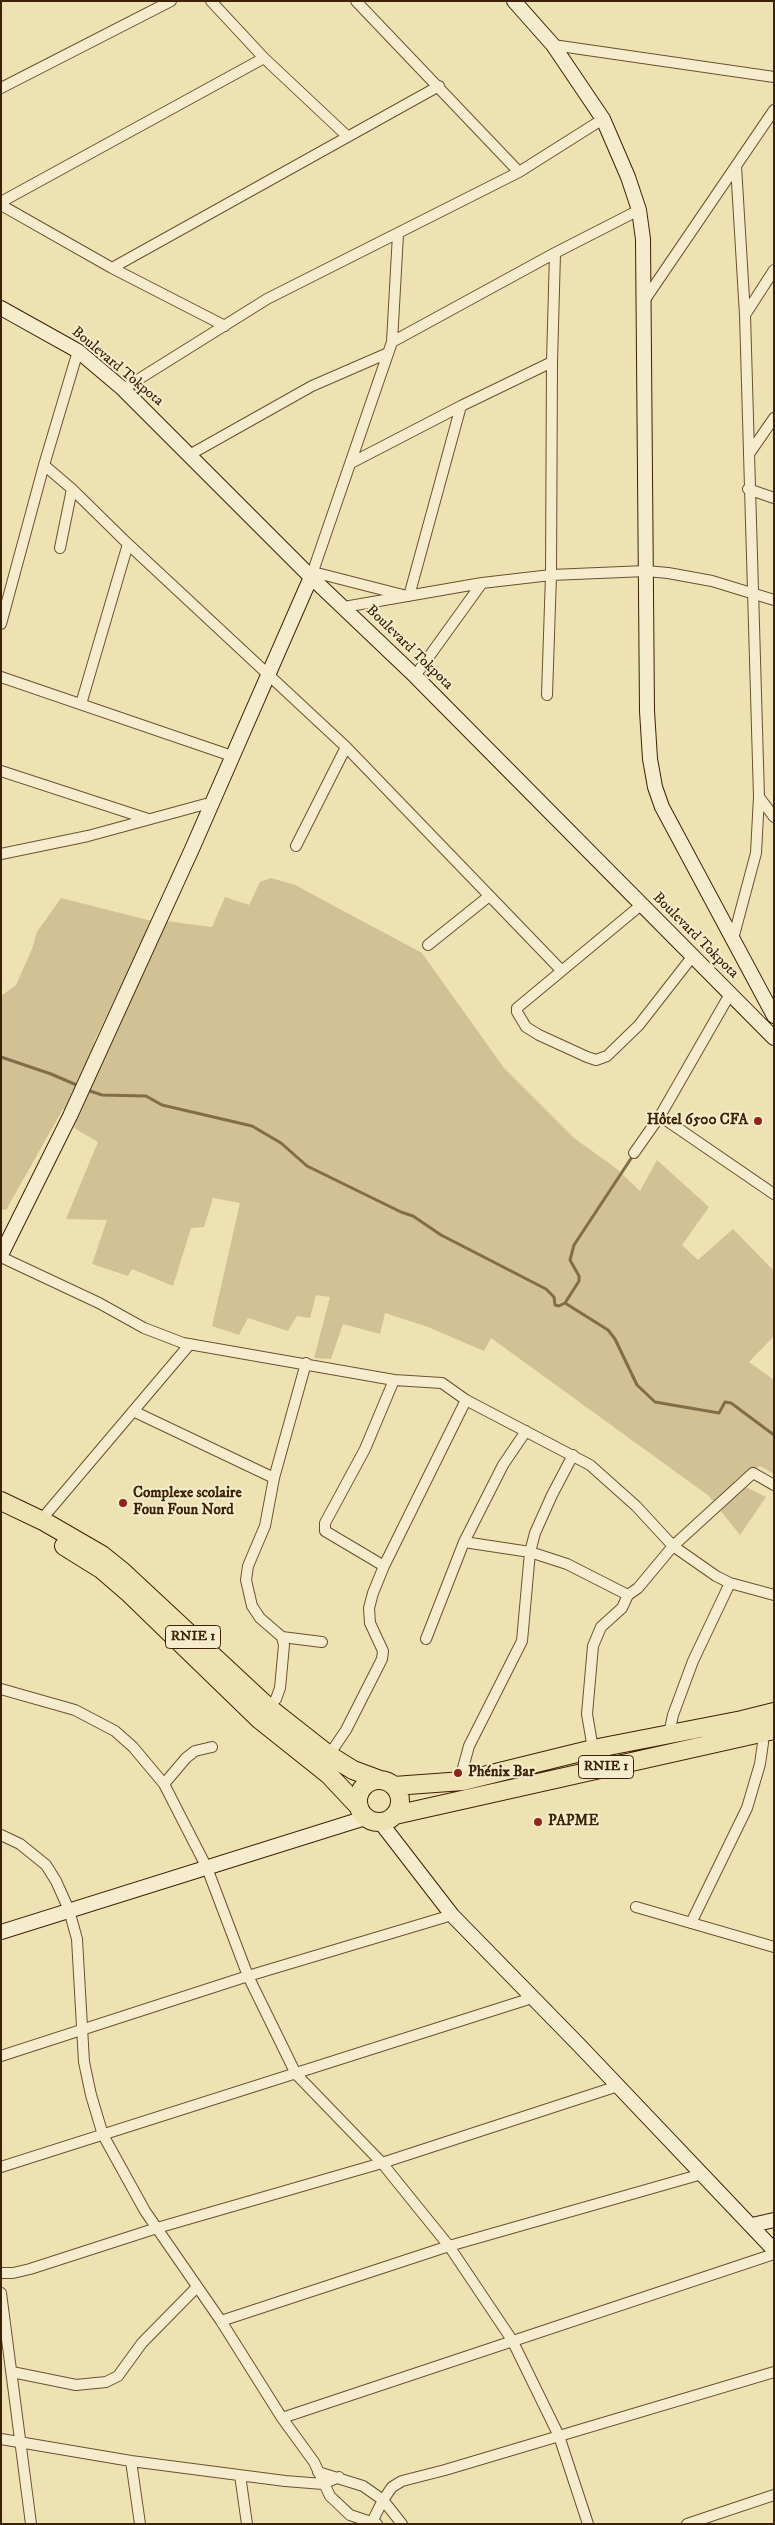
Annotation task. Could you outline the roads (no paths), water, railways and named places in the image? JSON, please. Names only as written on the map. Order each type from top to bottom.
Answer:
[{"type":"highway","name":"RNIE 1","points":[[1,1501],[41,1520],[102,1555],[122,1571],[268,1707],[329,1755],[353,1770],[387,1783]]},
{"type":"highway","name":"RNIE 1","points":[[1,1513],[41,1532],[101,1569],[157,1618],[260,1720],[329,1775],[375,1816]]},
{"type":"highway","name":"RNIE 1","points":[[375,1816],[358,1800],[362,1788],[367,1783],[463,1781],[593,1749],[774,1712]]},
{"type":"highway","name":"RNIE 1","points":[[375,1816],[768,1732]]},
{"type":"highway","points":[[375,1816],[400,1804],[398,1792],[387,1783]]},
{"type":"street","points":[[1,88],[171,1]]},
{"type":"street","points":[[211,1],[264,58],[347,136]]},
{"type":"street","points":[[356,1],[519,172]]},
{"type":"street","points":[[514,1],[553,46],[603,119],[628,177],[638,210],[643,239],[648,735],[655,787],[662,807],[688,858],[774,1016]]},
{"type":"street","points":[[553,46],[774,77]]},
{"type":"street","points":[[1,204],[264,58]]},
{"type":"street","points":[[112,268],[438,86]]},
{"type":"street","points":[[644,301],[774,110]]},
{"type":"street","points":[[123,390],[268,299],[519,172],[603,119]]},
{"type":"street","points":[[733,939],[756,853],[758,797],[748,489],[749,454],[745,315],[736,166]]},
{"type":"street","points":[[1,204],[112,268],[225,326]]},
{"type":"street","points":[[191,454],[312,386],[390,347],[555,253],[638,210]]},
{"type":"street","points":[[398,234],[390,347],[312,575],[213,802],[70,1116],[1,1256],[99,1303],[144,1328],[190,1344],[394,1380],[442,1383],[466,1400],[573,1455],[613,1485],[673,1546],[730,1583],[774,1595]]},
{"type":"street","points":[[547,694],[551,575],[552,362],[555,253]]},
{"type":"street","points":[[745,315],[774,270]]},
{"type":"street","name":"Boulevard Tokpota","points":[[1,308],[78,351],[191,454],[566,827],[640,905],[774,1038]]},
{"type":"street","points":[[1,624],[44,465],[78,351]]},
{"type":"street","points":[[351,463],[461,406],[552,362]]},
{"type":"street","points":[[408,596],[461,406]]},
{"type":"street","points":[[749,454],[774,418]]},
{"type":"street","points":[[44,465],[72,489],[128,544],[346,747],[561,970]]},
{"type":"street","points":[[60,548],[72,489]]},
{"type":"street","points":[[748,489],[774,498]]},
{"type":"street","points":[[80,704],[128,544]]},
{"type":"street","points":[[344,607],[482,583],[551,575],[646,571],[686,576],[752,592],[774,600]]},
{"type":"street","points":[[312,575],[408,596]]},
{"type":"street","points":[[415,676],[482,583]]},
{"type":"street","points":[[1,677],[232,756]]},
{"type":"street","points":[[296,846],[346,747]]},
{"type":"street","points":[[1,771],[149,819]]},
{"type":"street","points":[[758,797],[774,818]]},
{"type":"street","points":[[1,854],[88,836],[213,802]]},
{"type":"street","points":[[428,945],[488,896]]},
{"type":"street","points":[[640,905],[518,1008],[517,1012],[526,1027],[539,1035],[596,1060],[606,1056],[639,1025],[692,957]]},
{"type":"street","points":[[634,1153],[660,1116],[730,994]]},
{"type":"street","points":[[660,1116],[774,1194]]},
{"type":"street","points":[[41,1520],[190,1344]]},
{"type":"street","points":[[306,1363],[274,1478],[265,1526],[248,1566],[246,1580],[252,1606],[260,1618],[282,1637],[322,1642]]},
{"type":"street","points":[[384,1566],[325,1531],[325,1523],[365,1449],[394,1380]]},
{"type":"street","points":[[329,1755],[346,1730],[382,1659],[382,1651],[370,1623],[369,1608],[384,1566],[466,1400]]},
{"type":"street","points":[[133,1411],[274,1478]]},
{"type":"street","points":[[426,1639],[464,1542],[503,1465],[526,1430]]},
{"type":"street","points":[[463,1781],[463,1768],[469,1746],[522,1640],[530,1552],[535,1533],[573,1455]]},
{"type":"street","points":[[593,1749],[587,1714],[594,1646],[602,1627],[622,1608],[628,1595],[638,1588],[673,1546],[753,1473],[774,1485]]},
{"type":"street","points":[[464,1542],[530,1552],[583,1570],[628,1595]]},
{"type":"street","points":[[669,1734],[673,1715],[693,1660],[730,1583]]},
{"type":"street","points":[[268,1707],[276,1699],[280,1688],[284,1645],[282,1637]]},
{"type":"street","points":[[1,1689],[75,1710],[115,1731],[133,1746],[164,1784],[207,1868],[248,1976],[296,2074],[382,2163],[449,2246],[512,2340],[559,2436],[588,2524]]},
{"type":"street","points":[[690,1923],[747,1808],[768,1732]]},
{"type":"street","points":[[164,1784],[186,1758],[195,1751],[212,1747]]},
{"type":"street","points":[[1,1932],[375,1816],[452,1916],[618,2086],[774,2250]]},
{"type":"street","points":[[1,1835],[20,1844],[46,1865],[56,1881],[68,1910],[77,1939],[82,2030],[89,2087],[103,2135],[157,2228],[221,2321],[282,2418],[314,2462],[323,2484],[339,2506],[350,2515],[373,2523],[383,2500],[392,2487],[413,2477],[445,2470],[774,2372]]},
{"type":"street","points":[[636,1906],[774,1947]]},
{"type":"street","points":[[1,2056],[248,1976],[452,1916]]},
{"type":"street","points":[[1,2167],[532,1998]]},
{"type":"street","points":[[1,2273],[13,2273],[30,2269],[157,2228],[382,2163],[618,2086]]},
{"type":"street","points":[[221,2321],[449,2246],[702,2174]]},
{"type":"street","points":[[752,2225],[774,2220]]},
{"type":"street","points":[[282,2418],[774,2254]]},
{"type":"street","points":[[12,2372],[76,2385],[106,2382],[118,2376],[142,2343],[197,2287]]},
{"type":"street","points":[[1,2294],[31,2524]]},
{"type":"street","points":[[1,2439],[131,2461],[240,2475],[323,2484],[339,2477]]},
{"type":"street","points":[[131,2461],[140,2524]]},
{"type":"street","points":[[318,2472],[363,2486],[383,2500],[402,2524]]},
{"type":"street","points":[[240,2475],[247,2524]]},
{"type":"street","points":[[687,2524],[774,2495]]},
{"type":"waterway","points":[[1,1057],[79,1086]]},
{"type":"waterway","points":[[87,1090],[102,1095],[146,1096],[162,1105],[252,1126],[281,1143],[307,1166],[401,1212],[413,1216],[441,1235],[546,1289],[554,1297],[555,1305],[559,1306],[565,1303],[579,1281],[579,1276],[570,1260],[574,1245],[634,1154]]},
{"type":"waterway","points":[[565,1303],[608,1330],[615,1339],[637,1385],[655,1402],[719,1413],[725,1402],[731,1403],[774,1435]]},
{"type":"place","name":"Hôtel 6500 CFA","points":[[758,1121]]},
{"type":"place","name":"Complexe scolaire Foun Foun Nord","points":[[123,1503]]},
{"type":"place","name":"Phénix Bar","points":[[458,1773]]},
{"type":"place","name":"PAPME","points":[[538,1822]]}]
